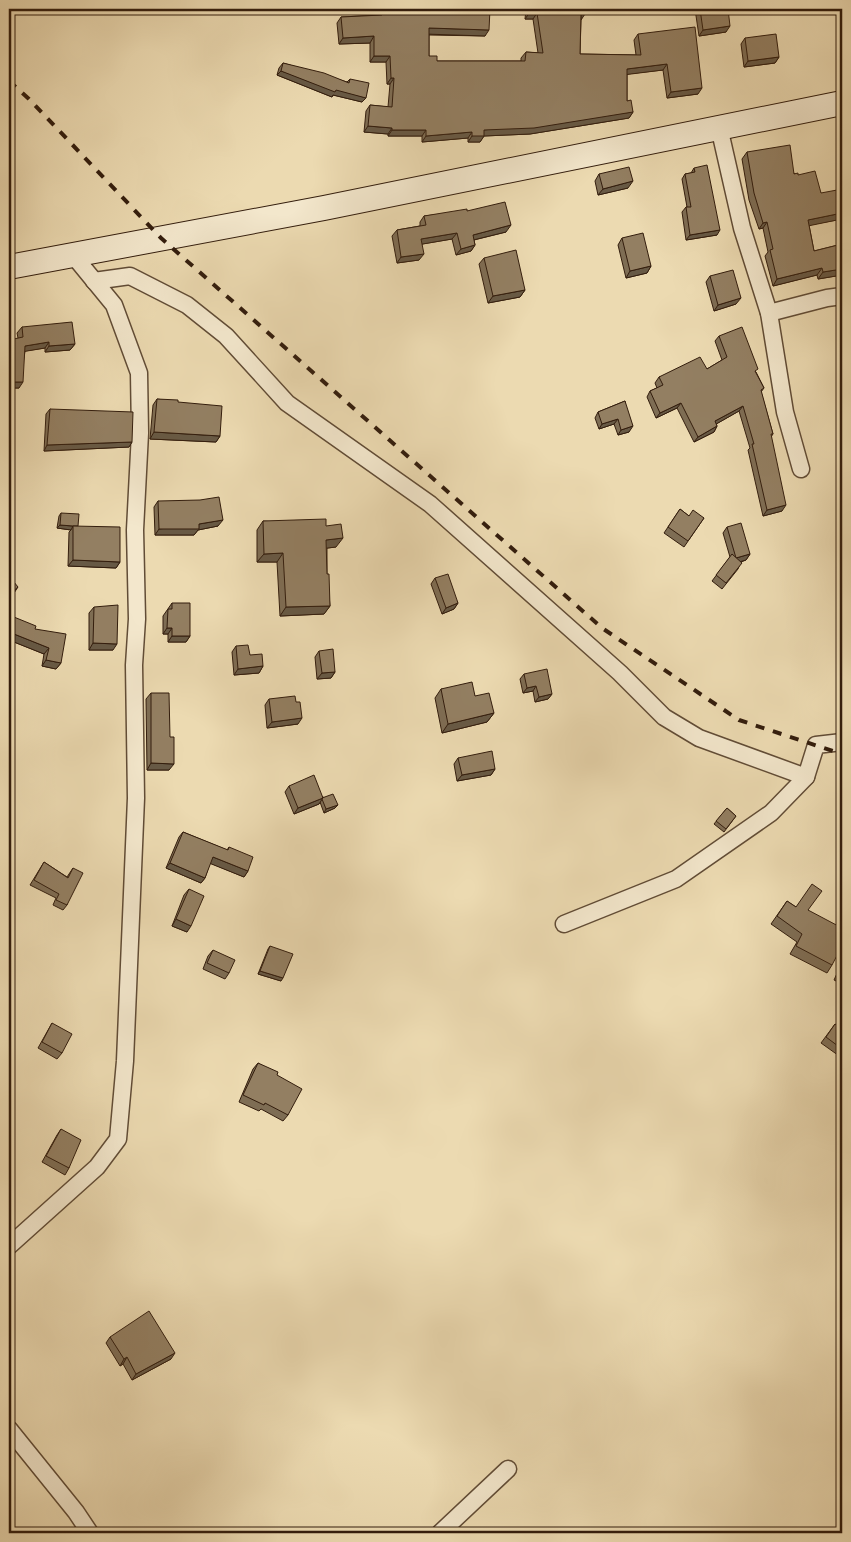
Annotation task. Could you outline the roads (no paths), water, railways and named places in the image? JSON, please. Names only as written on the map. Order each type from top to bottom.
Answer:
[{"type":"street","points":[[9,268],[324,208],[842,102]]},
{"type":"street","points":[[719,127],[742,228],[769,314],[785,412],[800,468]]},
{"type":"street","points":[[9,1246],[97,1167],[118,1139],[125,1061],[136,798],[134,665],[137,619],[135,530],[140,433],[138,373],[114,305],[73,255]]},
{"type":"street","points":[[94,281],[130,276],[187,304],[226,336],[287,403],[430,504],[620,673],[664,717],[699,738],[806,777]]},
{"type":"street","points":[[769,314],[827,298],[842,296]]},
{"type":"street","points":[[564,924],[676,879],[771,813],[806,777],[816,745],[842,742]]},
{"type":"street","points":[[9,1430],[76,1512],[90,1533]]},
{"type":"street","points":[[440,1533],[508,1469]]},
{"type":"railway","points":[[9,81],[29,99],[161,238],[602,628],[739,720],[842,754]]}]
